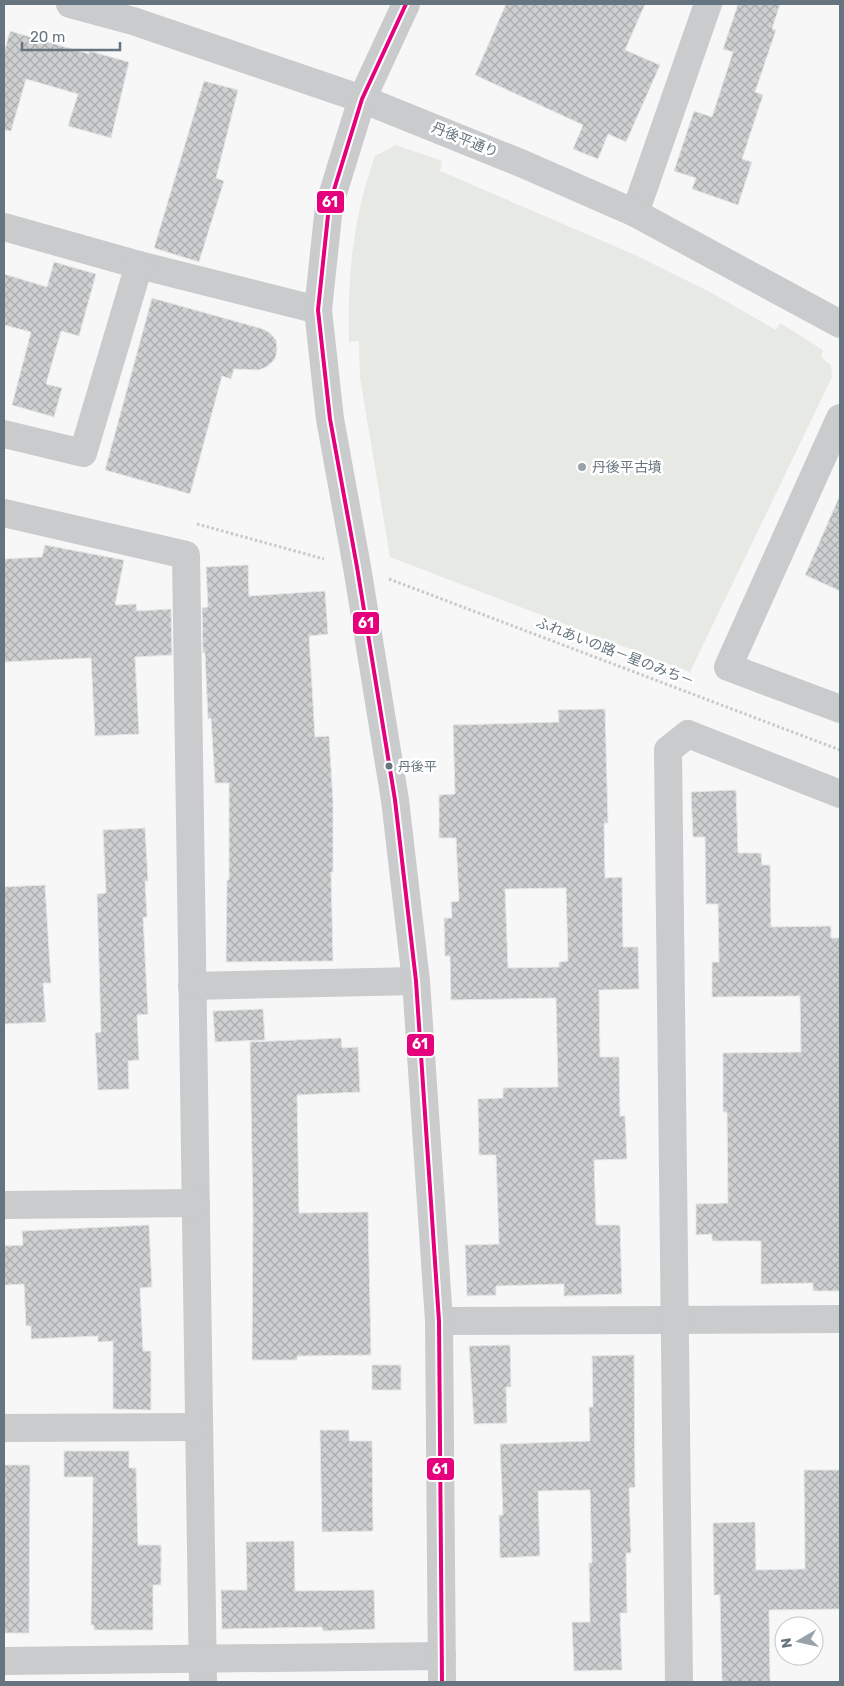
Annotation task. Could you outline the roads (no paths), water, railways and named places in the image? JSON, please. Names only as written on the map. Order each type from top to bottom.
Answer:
[{"type":"street","name":"丹後平通り","points":[[70,4],[133,21],[362,99],[523,164],[635,213],[840,324]]},
{"type":"street","points":[[4,1660],[203,1670],[442,1669],[438,1321],[416,981],[395,800],[357,567],[330,418],[318,310],[329,206],[362,99],[406,4]]},
{"type":"street","points":[[635,213],[708,4]]},
{"type":"street","points":[[4,227],[139,265],[318,310]]},
{"type":"street","points":[[4,434],[83,452],[139,265]]},
{"type":"street","points":[[840,418],[728,667],[840,709]]},
{"type":"street","points":[[4,513],[186,555],[203,1670]]},
{"type":"street","points":[[679,1682],[668,750],[688,734],[840,794]]},
{"type":"street","points":[[192,986],[416,981]]},
{"type":"street","points":[[4,1205],[196,1203]]},
{"type":"street","points":[[438,1321],[840,1319]]},
{"type":"street","points":[[4,1428],[199,1427]]},
{"type":"place","name":"丹後平古墳","points":[[582,467]]},
{"type":"place","name":"丹後平","points":[[389,766]]}]
